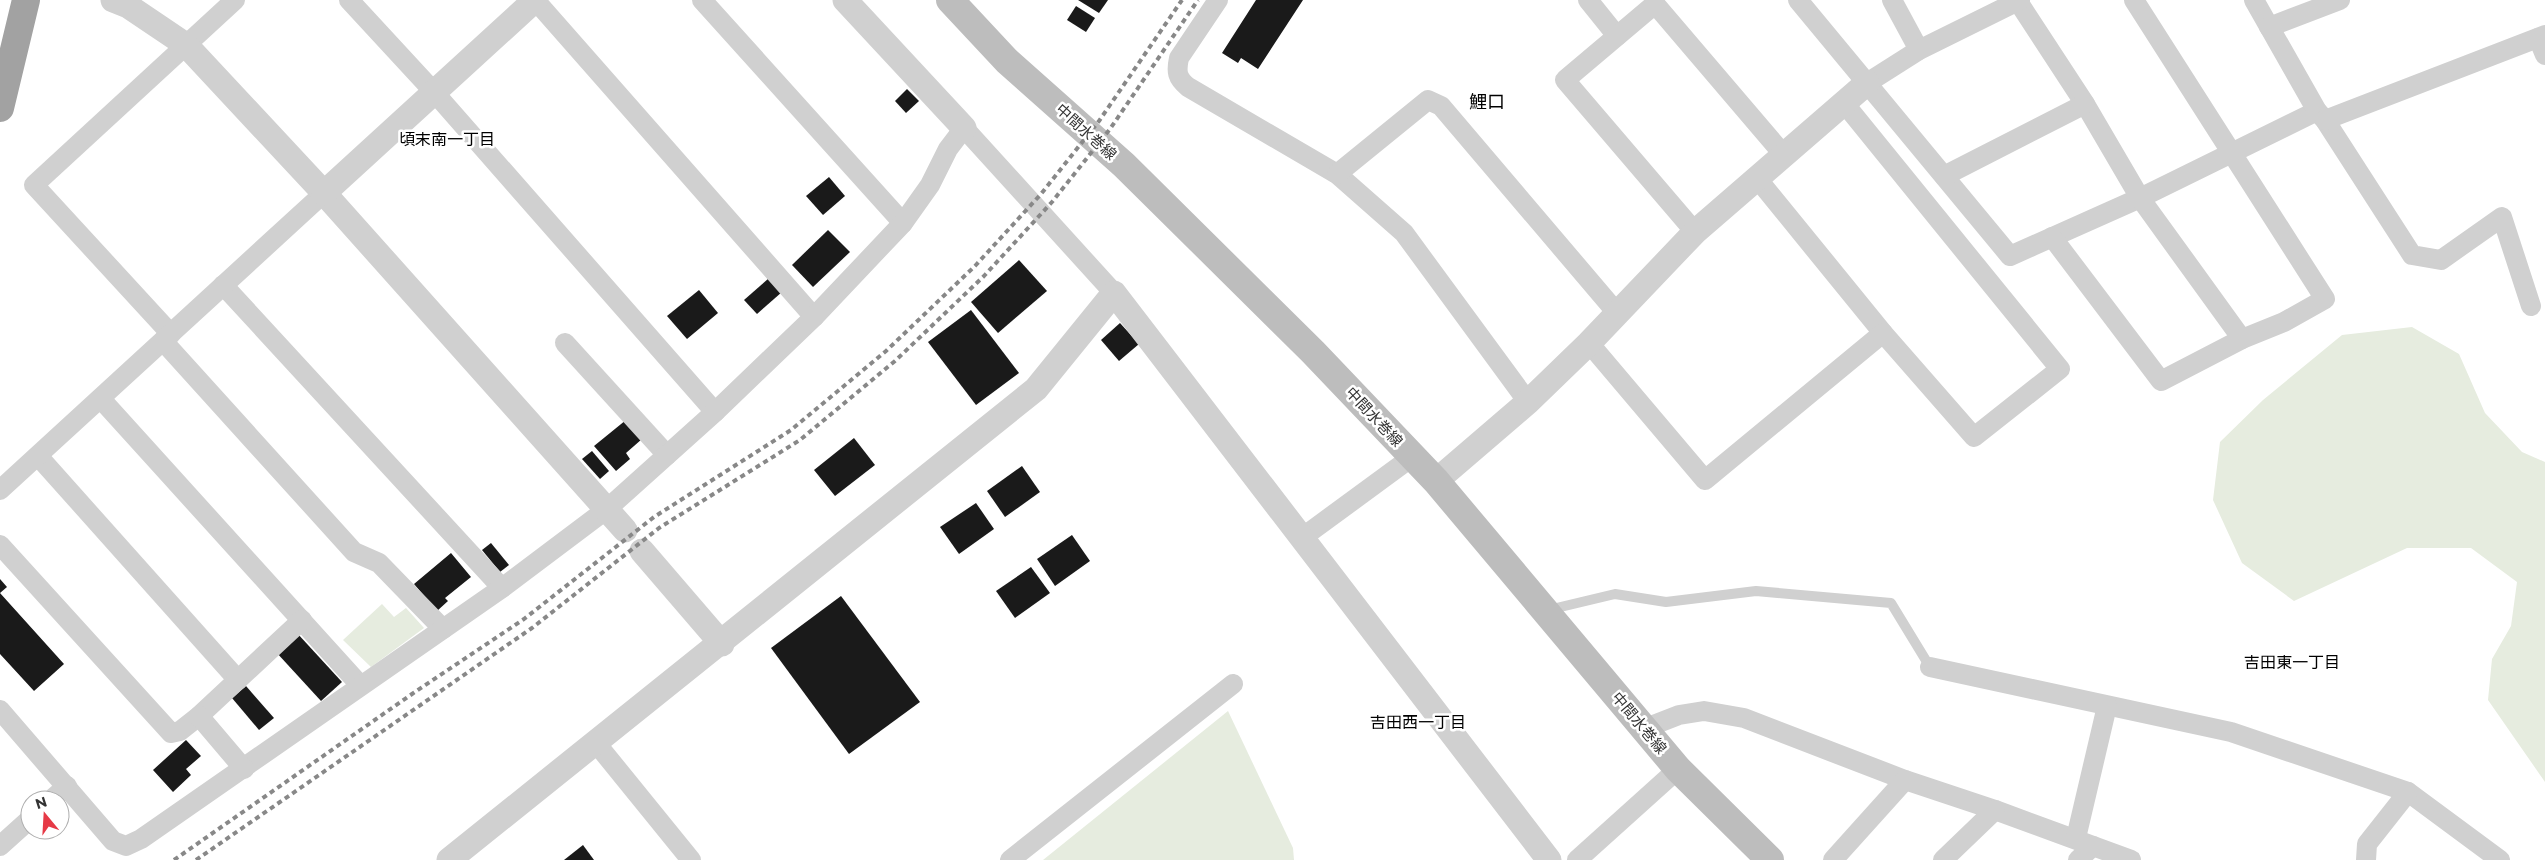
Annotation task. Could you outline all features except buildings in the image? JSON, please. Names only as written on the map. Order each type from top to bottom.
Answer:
[{"type":"highway","points":[[0,108],[26,0]]},
{"type":"main road","name":"中間水巻線","points":[[950,0],[1007,62],[1124,166],[1312,352],[1436,481],[1678,769],[1770,860]]},
{"type":"street","points":[[113,0],[128,6],[186,45],[324,193],[625,530]]},
{"type":"street","points":[[349,0],[434,92],[715,412]]},
{"type":"street","points":[[0,490],[535,0],[814,317]]},
{"type":"street","points":[[702,0],[904,223]]},
{"type":"street","points":[[846,0],[1114,293],[1549,860]]},
{"type":"street","points":[[1218,0],[1178,58],[1176,69],[1179,80],[1337,174],[1404,233],[1528,402]]},
{"type":"street","points":[[1588,0],[1617,36]]},
{"type":"street","points":[[1798,0],[2010,256],[2140,198],[2232,153],[2321,115],[2543,43]]},
{"type":"street","points":[[1892,0],[1919,50]]},
{"type":"street","points":[[1436,481],[1528,402],[1589,344],[1695,232],[1756,177],[1867,83],[1919,50],[2018,0],[2085,104],[2140,198],[2242,339]]},
{"type":"street","points":[[2052,237],[2161,381],[2242,339],[2284,322],[2325,299],[2134,0]]},
{"type":"street","points":[[2254,0],[2321,115],[2412,255],[2441,260],[2502,217],[2531,306]]},
{"type":"street","points":[[2269,27],[2340,0]]},
{"type":"street","points":[[232,1],[34,185],[354,552],[379,562],[443,629]]},
{"type":"street","points":[[1695,232],[1565,80],[1655,4],[1783,154]]},
{"type":"street","points":[[1337,174],[1428,100],[1441,106],[1618,313]]},
{"type":"street","points":[[1756,177],[1883,333],[1974,437],[2060,369],[1844,103]]},
{"type":"street","points":[[1944,176],[2085,104]]},
{"type":"street","points":[[0,710],[114,841],[126,846],[141,839],[502,588],[607,509],[715,412],[814,317],[904,223],[930,185],[948,149],[964,128]]},
{"type":"street","points":[[223,285],[502,588]]},
{"type":"street","points":[[449,860],[722,644],[1036,389],[1114,293]]},
{"type":"street","points":[[1589,344],[1705,480],[1883,333]]},
{"type":"street","points":[[565,343],[667,455]]},
{"type":"street","points":[[101,398],[360,685]]},
{"type":"street","points":[[38,456],[238,680]]},
{"type":"street","points":[[1303,537],[1412,457]]},
{"type":"street","points":[[0,545],[171,733],[180,730],[199,716],[302,620]]},
{"type":"street","points":[[642,551],[722,644]]},
{"type":"street","points":[[1930,668],[2231,732],[2408,792],[2500,860]]},
{"type":"street","points":[[1010,860],[1233,684]]},
{"type":"street","points":[[2078,860],[2085,842],[2106,706]]},
{"type":"street","points":[[1643,729],[1679,715],[1704,712],[1744,718],[1906,780],[1995,810],[2131,860]]},
{"type":"street","points":[[199,716],[244,769]]},
{"type":"street","points":[[596,743],[691,860]]},
{"type":"street","points":[[1577,860],[1678,769]]},
{"type":"street","points":[[1833,860],[1906,780]]},
{"type":"street","points":[[62,790],[67,786]]},
{"type":"street","points":[[2366,860],[2366,844],[2408,792]]},
{"type":"street","points":[[1943,860],[1995,810]]},
{"type":"street","points":[[0,846],[20,828]]},
{"type":"lane","points":[[1547,611],[1615,594],[1666,602],[1756,591],[1891,604],[1930,668]]},
{"type":"shaded area","points":[[2412,327],[2459,354],[2485,413],[2522,452],[2545,462],[2545,782],[2488,700],[2492,659],[2511,626],[2517,582],[2471,548],[2407,548],[2294,601],[2242,563],[2213,500],[2220,442],[2263,400],[2342,335]]},
{"type":"shaded area","points":[[382,604],[394,617],[406,608],[424,628],[371,667],[343,640]]},
{"type":"shaded area","points":[[1228,711],[1293,848],[1294,860],[1043,860]]},
{"type":"railway","points":[[174,860],[412,694],[524,619],[654,517],[791,430],[886,351],[975,266],[1041,194],[1099,121],[1182,0]]},
{"type":"railway","points":[[196,860],[532,628],[659,528],[800,440],[895,361],[984,276],[1052,202],[1110,129],[1198,0]]},
{"type":"district","name":"鯉口","points":[[1487,102]]},
{"type":"district","name":"頃末南一丁目","points":[[447,139]]},
{"type":"district","name":"吉田東一丁目","points":[[2292,662]]},
{"type":"district","name":"吉田西一丁目","points":[[1418,722]]}]
